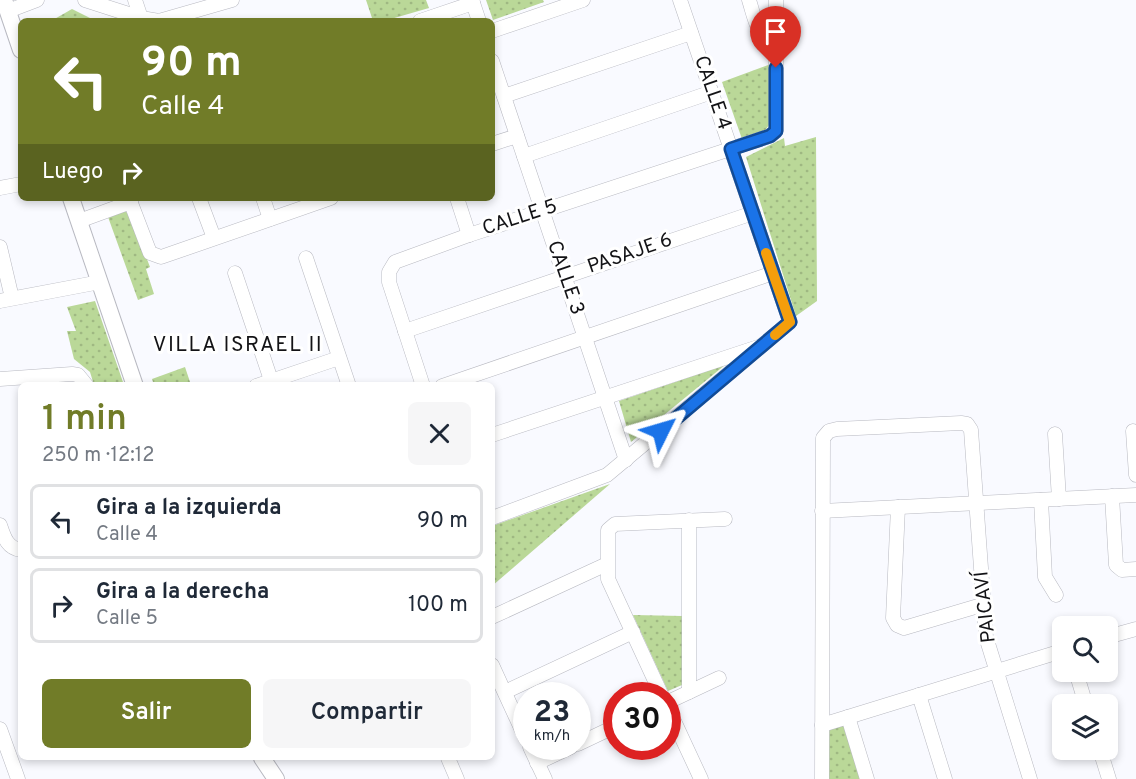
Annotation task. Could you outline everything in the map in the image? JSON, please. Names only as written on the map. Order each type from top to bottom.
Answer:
[{"type":"street","points":[[18,41],[6,5],[38,0]]},
{"type":"street","points":[[85,0],[141,18]]},
{"type":"street","points":[[135,0],[141,18]]},
{"type":"street","points":[[167,18],[203,5],[232,0]]},
{"type":"street","points":[[495,30],[549,5],[583,0]]},
{"type":"street","name":"CALLE 4","points":[[495,517],[595,482],[626,460],[790,322],[680,0]]},
{"type":"street","points":[[749,0],[759,34],[776,46],[776,0]]},
{"type":"street","points":[[428,18],[472,2],[478,18]]},
{"type":"street","points":[[504,96],[692,33]]},
{"type":"street","name":"CALLE 5","points":[[422,382],[389,282],[392,267],[404,257],[770,136],[776,131],[776,46]]},
{"type":"street","name":"CALLE 3","points":[[495,70],[626,460]]},
{"type":"street","points":[[524,156],[711,92]]},
{"type":"street","points":[[495,143],[517,136]]},
{"type":"street","points":[[0,188],[18,185]]},
{"type":"street","points":[[74,201],[134,382]]},
{"type":"street","points":[[79,221],[128,201]]},
{"type":"street","points":[[130,201],[147,248],[153,256],[161,257],[321,201]]},
{"type":"street","points":[[200,201],[214,238]]},
{"type":"street","points":[[264,201],[270,219]]},
{"type":"street","points":[[458,201],[469,235]]},
{"type":"street","name":"PASAJE 6","points":[[405,331],[753,213]]},
{"type":"street","points":[[0,248],[6,300],[100,282]]},
{"type":"street","points":[[306,258],[348,382]]},
{"type":"street","points":[[235,273],[271,380]]},
{"type":"street","points":[[454,382],[773,273]]},
{"type":"street","points":[[495,434],[765,345]]},
{"type":"street","points":[[266,382],[339,358]]},
{"type":"street","points":[[0,379],[18,384]]},
{"type":"street","points":[[50,382],[82,380]]},
{"type":"street","name":"PAICAVÍ","points":[[822,511],[823,438],[829,431],[967,424],[971,430],[978,503],[986,637],[1030,779]]},
{"type":"street","points":[[1133,431],[1136,475]]},
{"type":"street","points":[[1055,434],[1059,499]]},
{"type":"street","points":[[822,779],[822,511],[1136,495]]},
{"type":"street","points":[[1112,496],[1115,560],[1118,568],[1136,569]]},
{"type":"street","points":[[1041,500],[1045,577],[1056,595]]},
{"type":"street","points":[[898,507],[893,618],[897,625],[904,627],[985,604]]},
{"type":"street","points":[[656,682],[608,579],[608,530],[611,526],[725,519]]},
{"type":"street","points":[[688,520],[689,692]]},
{"type":"street","points":[[0,525],[16,548]]},
{"type":"street","points":[[495,616],[607,564]]},
{"type":"street","points":[[1118,634],[1136,629]]},
{"type":"street","points":[[505,692],[633,632]]},
{"type":"street","points":[[822,725],[1052,654]]},
{"type":"street","points":[[495,671],[513,710]]},
{"type":"street","points":[[681,696],[719,678]]},
{"type":"street","points":[[919,695],[945,779]]},
{"type":"street","points":[[848,717],[867,779]]},
{"type":"street","points":[[0,730],[18,779]]},
{"type":"street","points":[[681,738],[698,778]]},
{"type":"street","points":[[262,760],[263,779]]},
{"type":"street","points":[[263,760],[276,779]]},
{"type":"street","points":[[449,760],[456,779]]},
{"type":"street","points":[[536,760],[545,779]]},
{"type":"street","points":[[537,763],[543,760]]},
{"type":"street","points":[[1103,760],[1109,779]]},
{"type":"green space","points":[[366,0],[426,0],[429,8],[394,18],[372,18]]},
{"type":"green space","points":[[486,0],[543,0],[544,2],[495,19],[492,18]]},
{"type":"green space","points":[[72,9],[90,18],[56,18]]},
{"type":"green space","points":[[771,64],[769,125],[764,132],[742,139],[722,82]]},
{"type":"green space","points":[[816,137],[817,301],[796,316],[746,157],[784,138],[785,146]]},
{"type":"green space","points":[[125,211],[130,215],[150,267],[146,269],[154,294],[138,300],[108,217]]},
{"type":"green space","points":[[95,301],[123,382],[93,382],[90,372],[74,359],[67,331],[76,331],[67,307]]},
{"type":"green space","points":[[725,365],[631,442],[619,401]]},
{"type":"green space","points":[[185,367],[190,382],[153,382],[152,379]]},
{"type":"green space","points":[[610,484],[495,583],[495,525]]},
{"type":"green space","points":[[633,615],[682,616],[682,685],[681,682],[664,682]]},
{"type":"green space","points":[[846,721],[864,779],[825,779],[825,728]]},
{"type":"slow traffic","points":[[766,253],[790,322],[775,335]]},
{"type":"district","name":"VILLA ISRAEL II","points":[[238,345]]},
{"type":"route","points":[[661,431],[790,322],[731,149],[770,136],[776,131],[776,68]]}]
